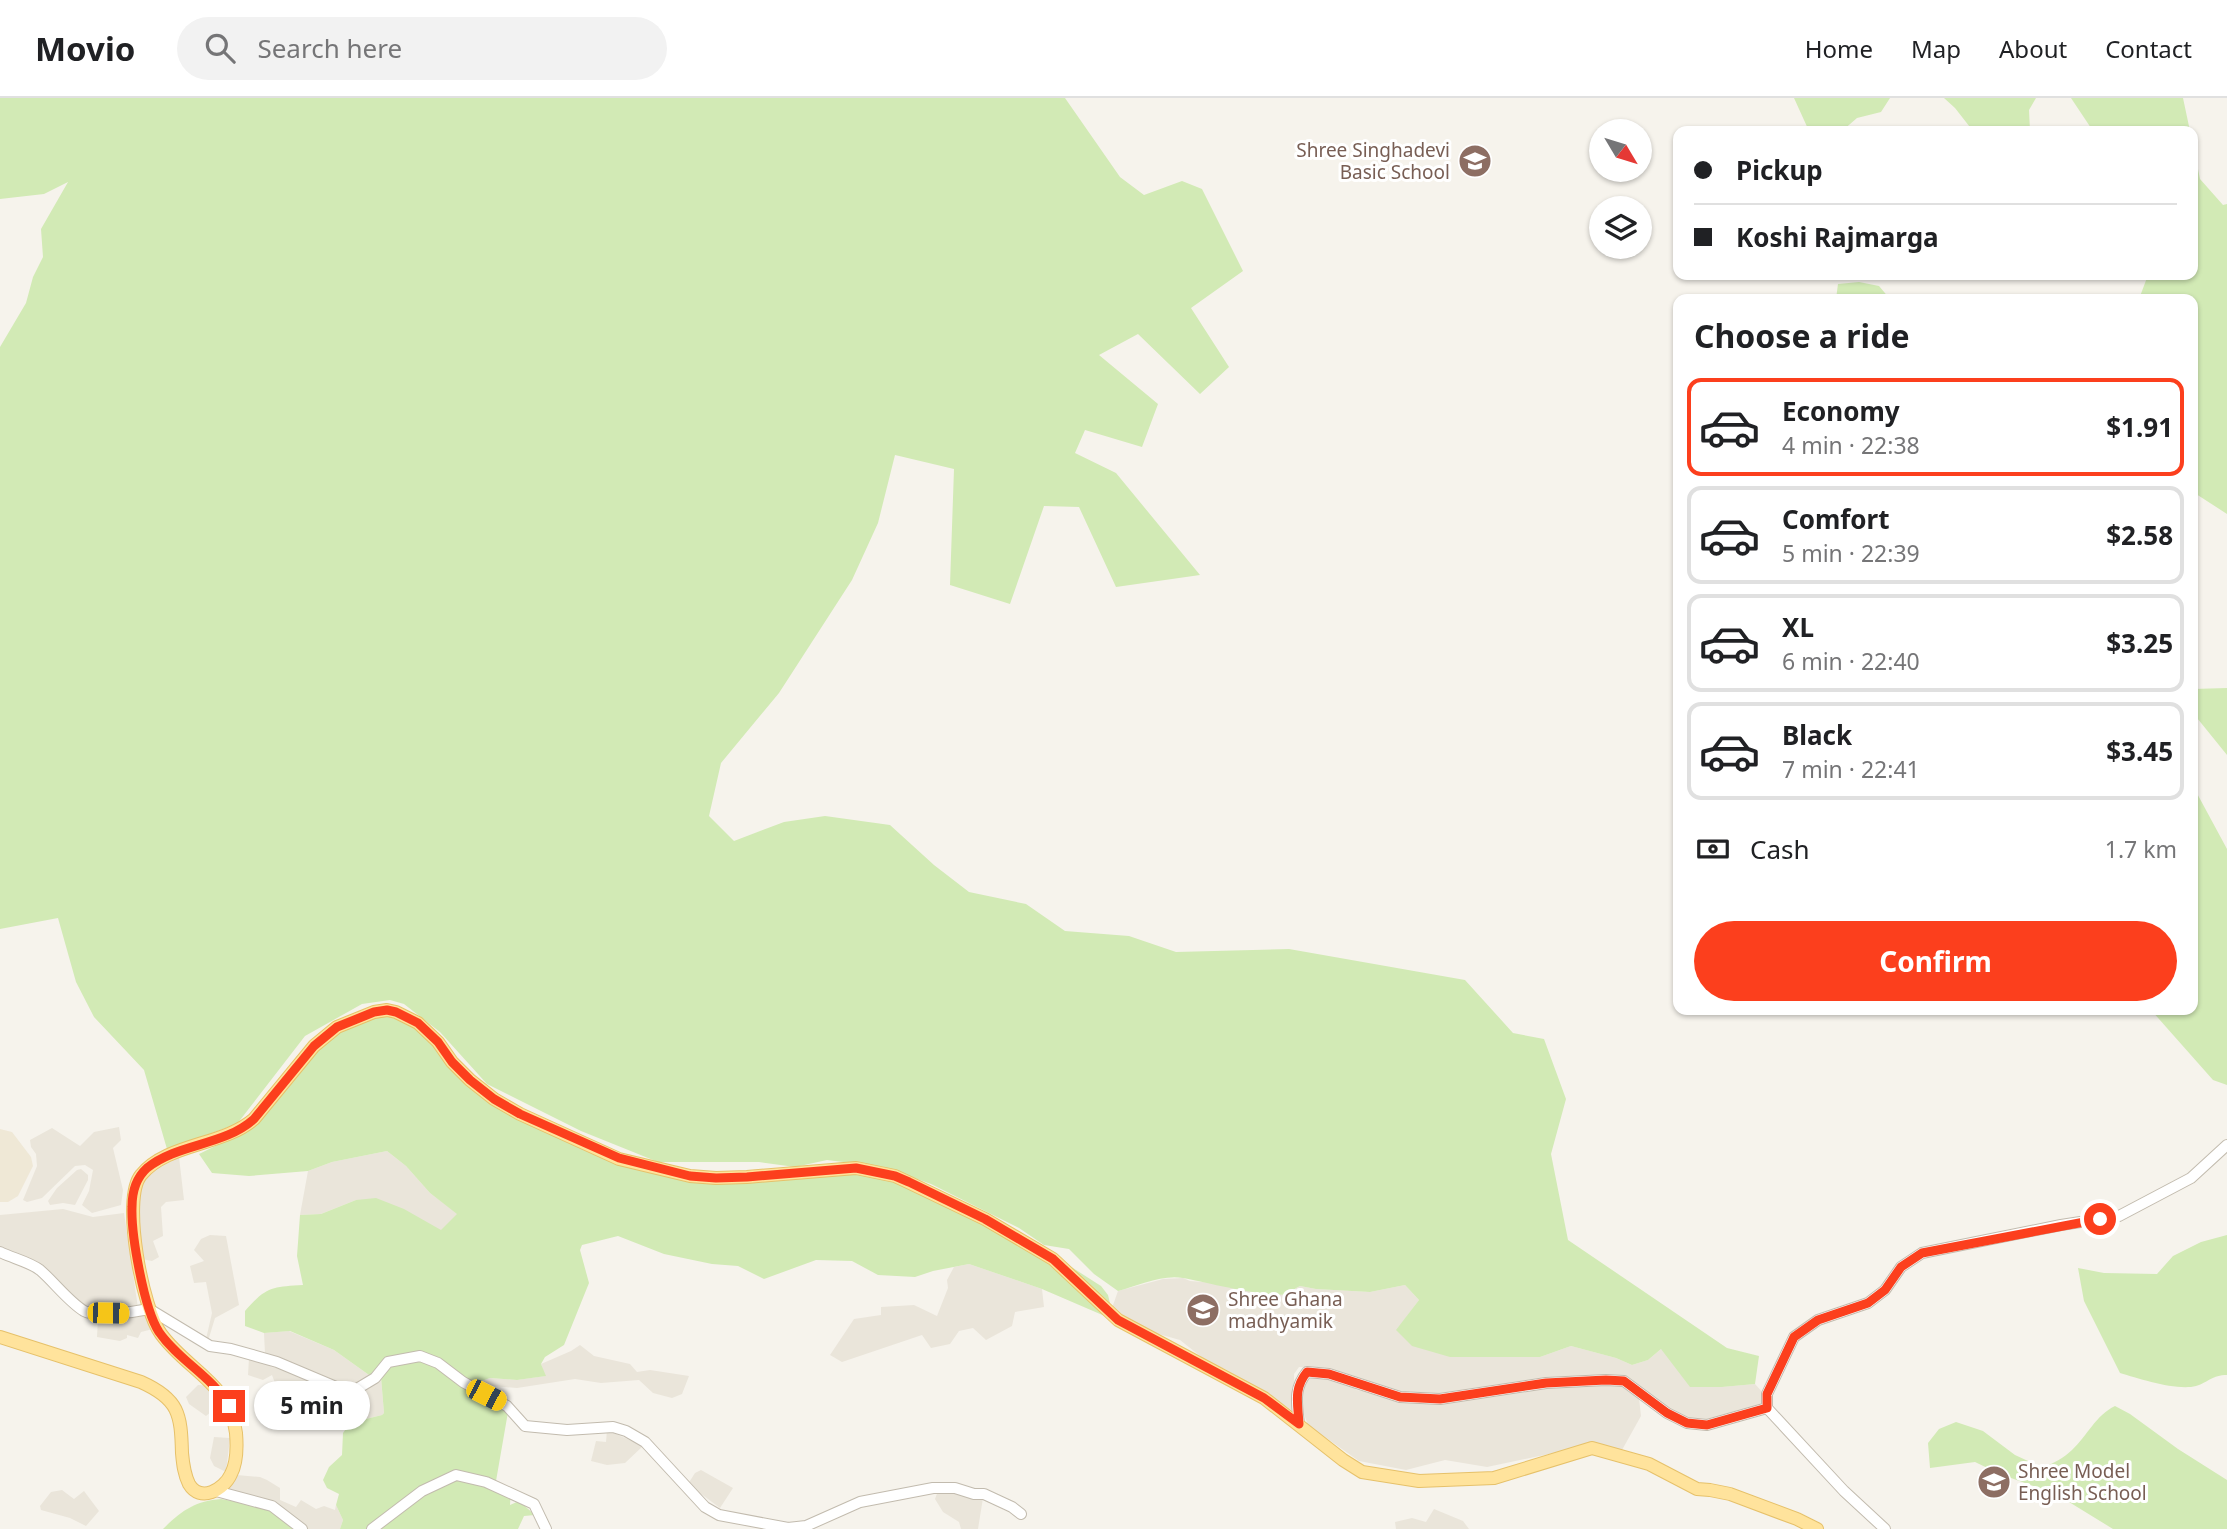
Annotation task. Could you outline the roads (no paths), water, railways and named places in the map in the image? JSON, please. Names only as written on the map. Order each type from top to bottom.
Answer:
[{"type":"main road","points":[[0,1337],[155,1388],[176,1408],[181,1419],[183,1468],[190,1485],[201,1493],[216,1491],[223,1486],[232,1473],[237,1446],[234,1419],[220,1390],[175,1351],[158,1331],[142,1282],[132,1218],[134,1188],[139,1177],[149,1167],[170,1155],[244,1128],[314,1046],[337,1027],[374,1012],[387,1010],[418,1023],[470,1080],[494,1099],[520,1114],[619,1158],[690,1176],[726,1178],[856,1168],[885,1173],[909,1182],[985,1219],[1053,1259],[1118,1320],[1264,1398],[1362,1472],[1419,1480],[1494,1478],[1592,1448],[1649,1464],[1697,1489],[1730,1494],[1817,1529]]},
{"type":"street","points":[[1885,1529],[1844,1491],[1767,1408],[1767,1394],[1794,1337],[1818,1320],[1868,1303],[1885,1290],[1901,1267],[1922,1253],[2119,1216],[2191,1178],[2227,1145]]},
{"type":"street","points":[[0,1252],[37,1268],[84,1311],[97,1315],[149,1309],[210,1346],[277,1362],[341,1389],[355,1390],[375,1378],[388,1362],[420,1356],[438,1363],[463,1382],[507,1406],[525,1426],[567,1430],[613,1427],[626,1431],[645,1442],[705,1507],[719,1515],[788,1528],[806,1526],[860,1502],[933,1489],[955,1488],[994,1497],[1021,1514]]},
{"type":"street","points":[[1299,1424],[1299,1382],[1307,1372],[1329,1374],[1400,1397],[1440,1399],[1546,1383],[1624,1381],[1667,1413],[1687,1423],[1707,1425],[1767,1408]]},
{"type":"street","points":[[372,1529],[422,1491],[456,1475],[486,1482],[534,1504],[546,1529]]},
{"type":"street","points":[[216,1491],[272,1506],[302,1529]]},
{"type":"place","name":"Shree Singhadevi Basic School","points":[[1475,161]]},
{"type":"place","name":"Shree Ghana madhyamik","points":[[1203,1310]]},
{"type":"place","name":"Shree Model English School","points":[[1994,1482]]}]
